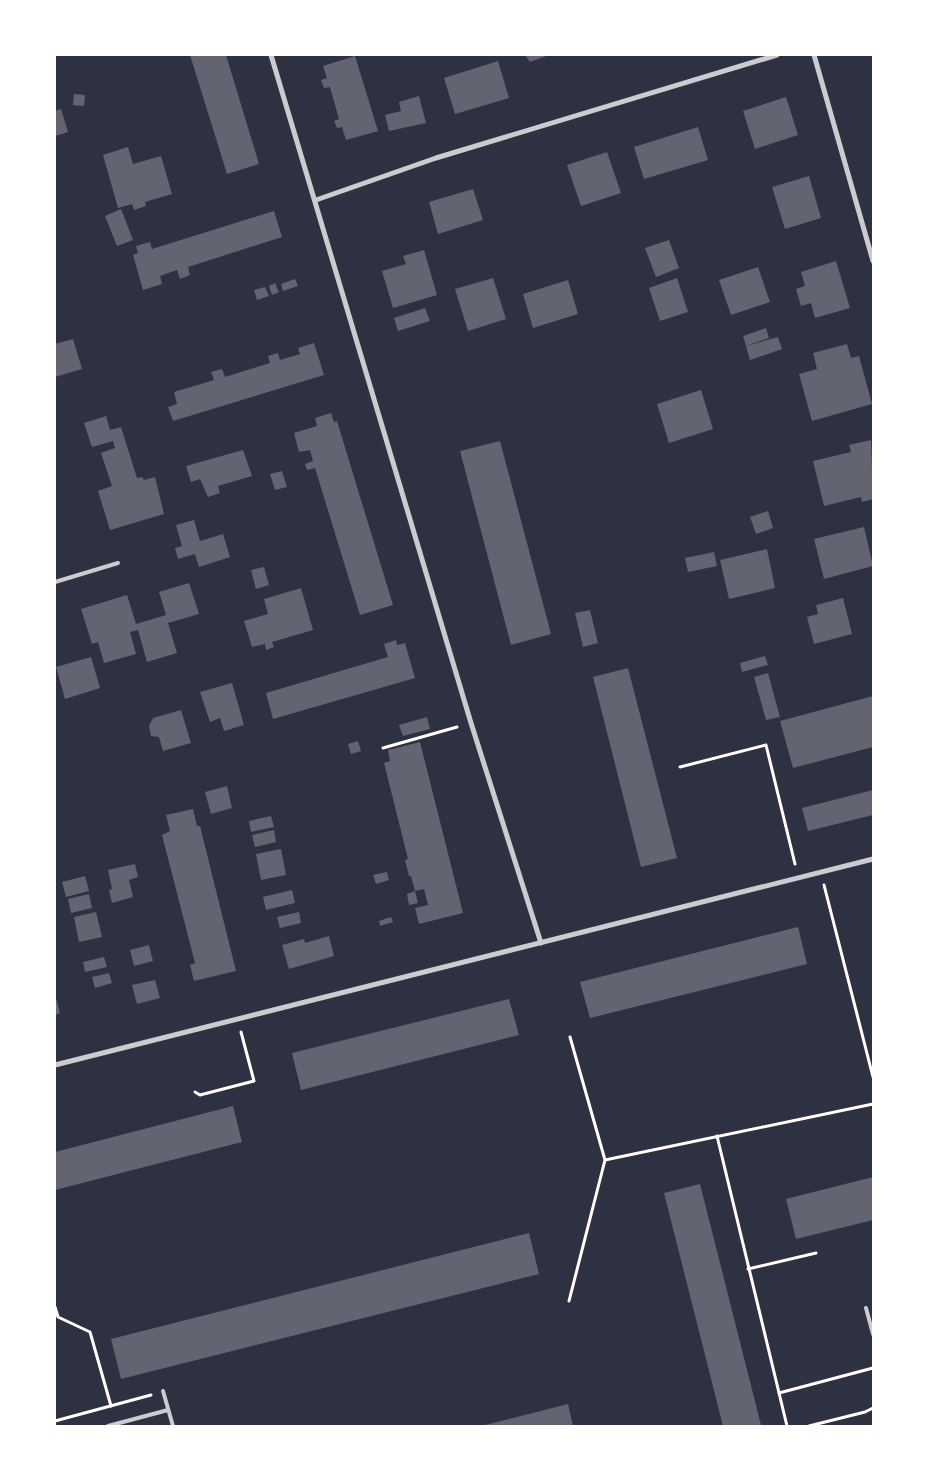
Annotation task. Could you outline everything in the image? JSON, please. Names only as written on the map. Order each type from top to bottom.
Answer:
[{"type":"street","points":[[271,55],[316,200],[470,723],[541,943]]},
{"type":"street","points":[[316,200],[436,158],[777,55]]},
{"type":"street","points":[[814,55],[873,262]]},
{"type":"street","points":[[55,1065],[873,859]]},
{"type":"lane","points":[[55,582],[118,563]]},
{"type":"lane","points":[[866,1308],[873,1334]]},
{"type":"lane","points":[[163,1391],[172,1426]]},
{"type":"lane","points":[[108,1426],[168,1410]]},
{"type":"path","points":[[383,748],[470,723]]},
{"type":"path","points":[[680,767],[766,745],[798,878]]},
{"type":"path","points":[[821,872],[873,1078]]},
{"type":"path","points":[[195,1092],[200,1095],[254,1081],[237,1019]]},
{"type":"path","points":[[569,1301],[605,1160],[570,1037]]},
{"type":"path","points":[[605,1160],[873,1104]]},
{"type":"path","points":[[718,1136],[748,1269],[788,1426]]},
{"type":"path","points":[[748,1269],[816,1252]]},
{"type":"path","points":[[55,1307],[58,1317],[90,1332],[111,1406]]},
{"type":"path","points":[[779,1393],[873,1368]]},
{"type":"path","points":[[55,1421],[163,1391]]},
{"type":"path","points":[[809,1426],[865,1412],[873,1408]]},
{"type":"building","points":[[190,55],[226,55],[259,164],[227,174]]},
{"type":"building","points":[[525,55],[549,55],[530,62]]},
{"type":"building","points":[[355,56],[378,131],[346,140],[342,127],[337,128],[334,121],[339,119],[330,87],[324,88],[321,80],[327,78],[323,66]]},
{"type":"building","points":[[498,61],[509,98],[455,114],[444,78]]},
{"type":"building","points":[[74,94],[85,95],[84,106],[73,105]]},
{"type":"building","points":[[419,96],[426,123],[389,131],[385,115],[401,111],[399,102]]},
{"type":"building","points":[[786,97],[798,135],[755,149],[743,111]]},
{"type":"building","points":[[61,109],[68,132],[55,136],[55,111]]},
{"type":"building","points":[[698,127],[708,160],[644,179],[634,147]]},
{"type":"building","points":[[128,147],[133,164],[161,156],[172,194],[145,202],[146,206],[134,210],[132,204],[118,208],[103,155]]},
{"type":"building","points":[[607,152],[621,193],[581,206],[567,165]]},
{"type":"building","points":[[809,176],[821,218],[785,229],[772,187]]},
{"type":"building","points":[[473,189],[483,220],[438,234],[429,202]]},
{"type":"building","points":[[121,209],[133,240],[117,246],[105,216]]},
{"type":"building","points":[[274,211],[282,237],[188,267],[190,275],[180,279],[177,270],[160,276],[162,284],[143,290],[133,255],[138,253],[136,246],[150,242],[152,249]]},
{"type":"building","points":[[669,240],[679,268],[656,277],[645,248]]},
{"type":"building","points":[[424,250],[437,295],[393,308],[382,271],[406,264],[403,256]]},
{"type":"building","points":[[836,261],[850,308],[815,318],[811,303],[801,306],[796,289],[805,286],[801,272]]},
{"type":"building","points":[[758,267],[770,302],[731,315],[719,280]]},
{"type":"building","points":[[493,278],[506,319],[468,331],[455,289]]},
{"type":"building","points":[[677,278],[688,312],[660,321],[649,288]]},
{"type":"building","points":[[295,279],[298,286],[283,291],[281,284]]},
{"type":"building","points":[[568,280],[578,314],[533,328],[523,294]]},
{"type":"building","points":[[275,283],[279,292],[272,295],[269,286]]},
{"type":"building","points":[[265,287],[269,296],[257,300],[254,290]]},
{"type":"building","points":[[425,308],[430,321],[398,331],[394,318]]},
{"type":"building","points":[[766,328],[769,338],[746,346],[743,336]]},
{"type":"building","points":[[778,337],[782,349],[750,360],[746,346]]},
{"type":"building","points":[[73,339],[82,369],[55,377],[55,344]]},
{"type":"building","points":[[314,343],[324,375],[173,421],[168,407],[177,404],[174,392],[214,380],[211,372],[222,369],[225,377],[270,363],[268,356],[278,353],[280,360],[300,354],[298,348]]},
{"type":"building","points":[[847,344],[851,358],[859,356],[872,404],[812,421],[799,374],[817,369],[813,353]]},
{"type":"building","points":[[701,390],[713,429],[669,443],[657,404]]},
{"type":"building","points":[[331,413],[334,422],[337,421],[393,605],[360,615],[315,468],[307,470],[305,464],[313,461],[310,450],[299,452],[294,433],[317,426],[315,418]]},
{"type":"building","points":[[106,416],[110,430],[121,427],[137,478],[142,477],[144,480],[155,477],[164,514],[110,530],[98,491],[112,486],[101,453],[115,448],[113,441],[92,447],[84,423]]},
{"type":"building","points":[[871,440],[873,499],[862,502],[861,497],[824,506],[813,461],[851,452],[849,445]]},
{"type":"building","points":[[500,441],[551,634],[511,645],[460,451]]},
{"type":"building","points":[[243,450],[252,476],[218,486],[220,493],[208,497],[200,479],[191,482],[186,466]]},
{"type":"building","points":[[282,471],[287,487],[275,490],[270,474]]},
{"type":"building","points":[[768,511],[773,528],[756,534],[750,517]]},
{"type":"building","points":[[194,520],[200,541],[223,534],[230,557],[199,567],[195,554],[178,559],[175,548],[182,546],[176,525]]},
{"type":"building","points":[[864,527],[873,566],[824,579],[814,539]]},
{"type":"building","points":[[767,549],[775,588],[729,599],[720,560]]},
{"type":"building","points":[[714,552],[717,566],[688,572],[685,558]]},
{"type":"building","points":[[264,567],[269,585],[256,589],[251,570]]},
{"type":"building","points":[[189,583],[199,614],[168,623],[177,653],[147,662],[138,630],[130,632],[136,654],[104,663],[98,642],[92,644],[81,609],[127,595],[136,624],[166,615],[159,592]]},
{"type":"building","points":[[301,588],[313,630],[272,642],[274,647],[266,650],[265,644],[252,647],[244,621],[268,614],[264,599]]},
{"type":"building","points":[[843,598],[852,634],[814,644],[807,617],[818,614],[816,605]]},
{"type":"building","points":[[590,610],[598,643],[583,647],[575,613]]},
{"type":"building","points":[[396,640],[397,645],[405,643],[415,678],[273,719],[266,693],[388,657],[384,644]]},
{"type":"building","points":[[765,656],[768,665],[742,672],[740,663]]},
{"type":"building","points":[[91,657],[100,688],[65,699],[56,667]]},
{"type":"building","points":[[628,668],[677,858],[641,867],[593,677]]},
{"type":"building","points":[[768,673],[780,717],[766,720],[754,677]]},
{"type":"building","points":[[232,683],[244,725],[224,731],[220,718],[210,722],[200,692]]},
{"type":"building","points":[[873,696],[873,747],[793,768],[780,721]]},
{"type":"building","points":[[181,710],[191,743],[163,751],[159,737],[151,736],[149,726],[153,718]]},
{"type":"building","points":[[427,717],[430,729],[403,736],[399,725]]},
{"type":"building","points":[[358,741],[361,751],[351,754],[348,744]]},
{"type":"building","points":[[420,742],[463,913],[419,924],[415,908],[428,905],[424,889],[415,891],[411,876],[409,876],[405,860],[408,859],[384,763],[390,761],[388,750]]},
{"type":"building","points":[[227,786],[232,808],[211,814],[205,792]]},
{"type":"building","points":[[873,790],[873,815],[808,831],[802,808]]},
{"type":"building","points":[[193,809],[197,826],[200,826],[236,971],[194,981],[190,965],[195,963],[162,835],[170,831],[166,815]]},
{"type":"building","points":[[271,816],[274,827],[251,832],[249,821]]},
{"type":"building","points":[[274,830],[276,842],[255,847],[252,835]]},
{"type":"building","points":[[281,849],[286,875],[261,880],[256,854]]},
{"type":"building","points":[[135,864],[138,877],[129,880],[133,897],[112,903],[109,890],[112,889],[108,870]]},
{"type":"building","points":[[387,872],[389,880],[376,884],[373,875]]},
{"type":"building","points":[[85,876],[89,891],[66,897],[62,882]]},
{"type":"building","points":[[292,890],[295,903],[266,910],[263,897]]},
{"type":"building","points":[[415,891],[418,903],[409,905],[407,894]]},
{"type":"building","points":[[89,894],[92,908],[71,913],[68,899]]},
{"type":"building","points":[[96,912],[102,937],[79,942],[74,917]]},
{"type":"building","points":[[299,912],[301,923],[280,928],[277,917]]},
{"type":"building","points":[[391,917],[393,922],[380,926],[379,921]]},
{"type":"building","points":[[798,927],[807,964],[590,1018],[580,982]]},
{"type":"building","points":[[329,936],[334,956],[289,969],[282,945],[304,939],[305,943]]},
{"type":"building","points":[[149,945],[153,961],[134,966],[130,950]]},
{"type":"building","points":[[104,957],[107,967],[85,972],[83,962]]},
{"type":"building","points":[[109,973],[112,983],[95,988],[92,977]]},
{"type":"building","points":[[155,980],[160,998],[137,1004],[132,985]]},
{"type":"building","points":[[55,994],[60,1013],[55,1015]]},
{"type":"building","points":[[509,999],[519,1035],[301,1090],[292,1053]]},
{"type":"building","points":[[233,1106],[242,1142],[55,1190],[55,1152]]},
{"type":"building","points":[[873,1177],[873,1220],[796,1239],[786,1199]]},
{"type":"building","points":[[700,1184],[761,1425],[759,1426],[723,1426],[664,1193]]},
{"type":"building","points":[[529,1233],[539,1274],[121,1379],[111,1339]]},
{"type":"building","points":[[568,1404],[573,1426],[485,1425]]}]
